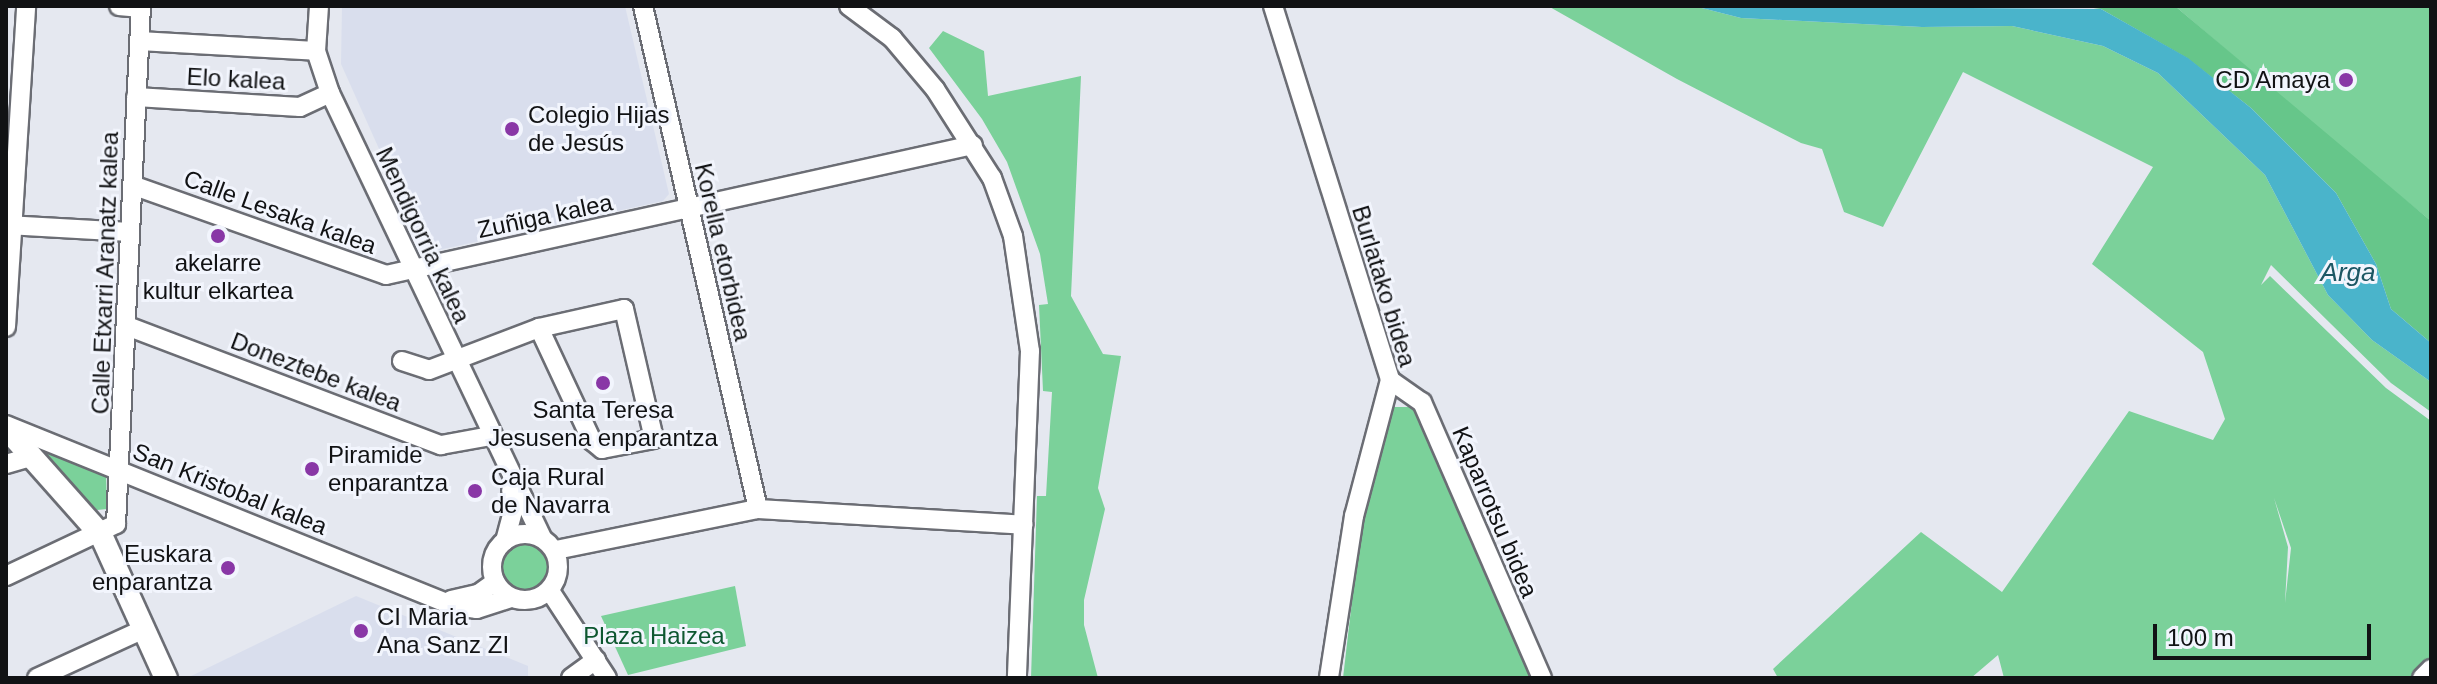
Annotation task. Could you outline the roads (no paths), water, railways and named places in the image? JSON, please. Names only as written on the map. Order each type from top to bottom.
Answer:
[{"type":"main road","points":[[6,426],[101,535],[166,678]]},
{"type":"street","points":[[6,327],[8,225],[26,6]]},
{"type":"street","points":[[119,6],[141,7]]},
{"type":"street","name":"Mendigorria kalea","points":[[319,6],[316,51],[330,93],[510,479],[541,536]]},
{"type":"street","name":"Korella etorbidea","points":[[643,6],[758,509]]},
{"type":"street","points":[[849,6],[892,38],[973,145],[992,178],[1013,236],[1024,290],[1030,351],[1017,678]]},
{"type":"street","name":"Burlatako bidea","points":[[1273,6],[1390,380],[1354,516],[1329,678]]},
{"type":"street","name":"Calle Etxarri Aranatz kalea","points":[[101,535],[116,524],[121,471],[141,7]]},
{"type":"street","points":[[139,41],[316,51]]},
{"type":"street","name":"Elo kalea","points":[[136,97],[300,107],[330,93]]},
{"type":"street","name":"Zuñiga kalea","points":[[412,271],[687,206],[973,145]]},
{"type":"street","name":"Calle Lesaka kalea","points":[[132,185],[386,275],[412,271]]},
{"type":"street","points":[[8,225],[130,232]]},
{"type":"street","points":[[402,361],[429,370],[539,328],[624,309],[654,439],[602,449],[592,441],[539,328]]},
{"type":"street","name":"Doneztebe kalea","points":[[127,326],[441,445],[491,436]]},
{"type":"street","name":"Kaparrotsu bidea","points":[[1390,380],[1422,402],[1542,678]]},
{"type":"street","name":"San Kristobal kalea","points":[[6,426],[436,598],[477,609],[510,598]]},
{"type":"street","points":[[6,464],[31,457]]},
{"type":"street","name":"Mendigorria kalea","points":[[505,541],[514,508],[510,479]]},
{"type":"street","points":[[556,550],[758,509],[1024,525]]},
{"type":"street","points":[[531,600],[550,591],[557,579],[556,550],[541,536],[530,534],[505,541],[495,551],[495,582],[510,598],[531,600],[563,617]]},
{"type":"street","points":[[6,576],[101,535]]},
{"type":"street","points":[[436,598],[459,600],[495,582]]},
{"type":"street","points":[[550,591],[563,617],[607,678]]},
{"type":"street","points":[[37,678],[144,629]]},
{"type":"street","points":[[571,678],[596,660]]},
{"type":"street","points":[[2422,678],[2431,669]]},
{"type":"water","name":"Arga","points":[[1694,6],[2101,9],[2188,58],[2251,108],[2336,193],[2376,264],[2391,309],[2431,343],[2431,382],[2372,340],[2328,295],[2265,175],[2158,73],[2103,46],[2012,26],[1922,27],[1741,18]]},
{"type":"place","name":"CD Amaya","points":[[2346,80]]},
{"type":"place","name":"Colegio Hijas de Jesús","points":[[512,129]]},
{"type":"place","name":"akelarre kultur elkartea","points":[[218,236]]},
{"type":"place","name":"Santa Teresa Jesusena enparantza","points":[[603,383]]},
{"type":"place","name":"Piramide enparantza","points":[[312,469]]},
{"type":"place","name":"Caja Rural de Navarra","points":[[475,491]]},
{"type":"place","name":"Euskara enparantza","points":[[228,568]]},
{"type":"place","name":"CI Maria Ana Sanz ZI","points":[[361,631]]},
{"type":"park label","name":"Plaza Haizea","points":[[654,636]]}]
